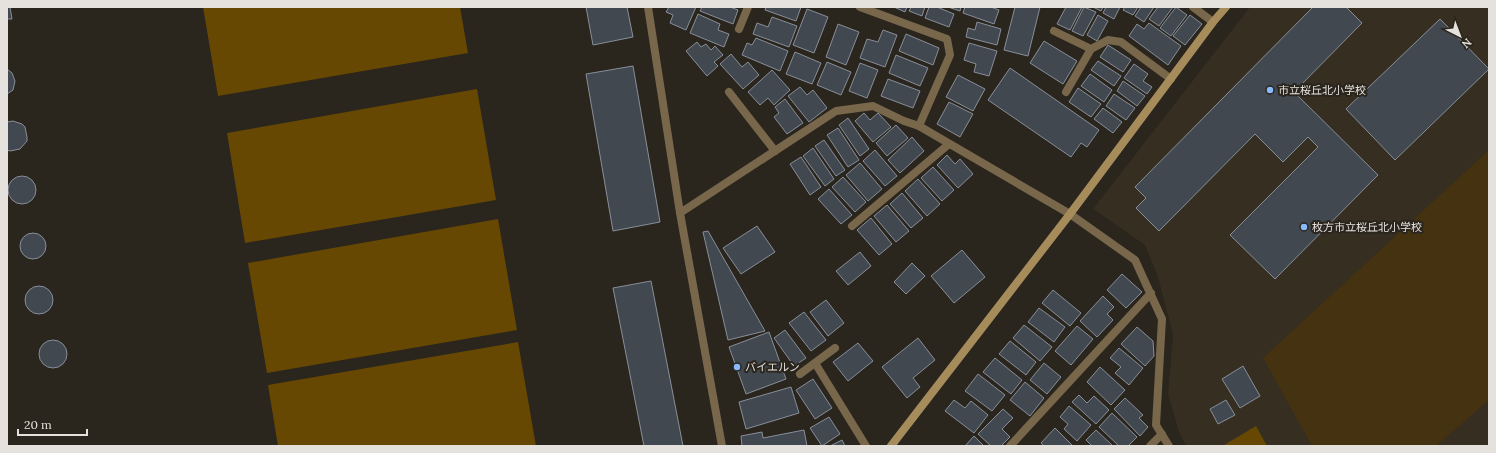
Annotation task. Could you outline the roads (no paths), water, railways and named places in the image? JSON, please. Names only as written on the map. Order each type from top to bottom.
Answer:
[{"type":"street","points":[[648,7],[680,214],[722,446]]},
{"type":"street","points":[[739,29],[748,7]]},
{"type":"street","points":[[860,7],[947,39],[950,55],[919,126]]},
{"type":"street","points":[[1193,7],[1213,22]]},
{"type":"street","points":[[891,446],[1070,214],[1213,22],[1226,7]]},
{"type":"street","points":[[1054,31],[1091,49]]},
{"type":"street","points":[[1066,92],[1091,49],[1108,40],[1121,42],[1171,79]]},
{"type":"street","points":[[729,92],[775,151]]},
{"type":"street","points":[[680,214],[836,111],[873,106],[904,121],[919,126],[1070,214],[1135,260],[1162,319],[1156,425],[1169,446]]},
{"type":"street","points":[[852,226],[949,144]]},
{"type":"street","points":[[1010,446],[1151,293]]},
{"type":"street","points":[[800,374],[835,348]]},
{"type":"street","points":[[815,363],[866,446]]},
{"type":"street","points":[[1150,446],[1162,434]]},
{"type":"place","name":"市立桜丘北小学校","points":[[1270,90]]},
{"type":"place","name":"枚方市立桜丘北小学校","points":[[1304,227]]},
{"type":"place","name":"バイエルン","points":[[737,367]]}]
